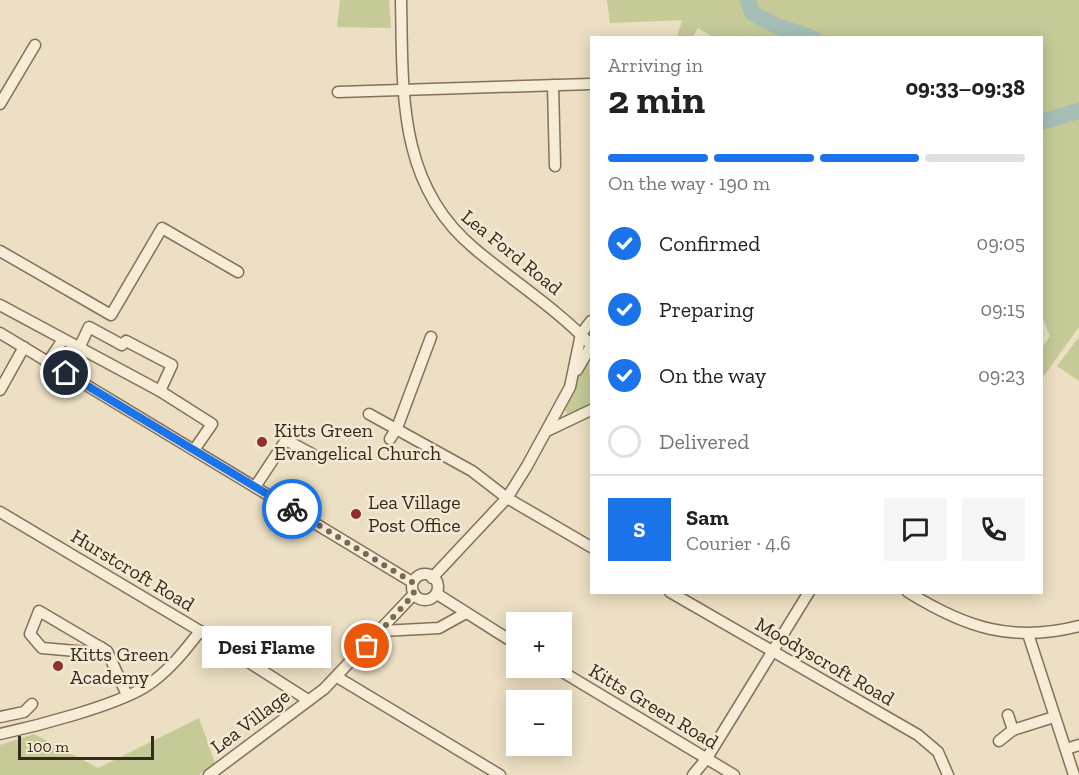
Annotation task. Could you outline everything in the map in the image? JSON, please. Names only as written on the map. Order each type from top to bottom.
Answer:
[{"type":"street","name":"Lea Ford Road","points":[[401,0],[404,92],[413,156],[423,185],[444,219],[474,249],[556,311],[590,345]]},
{"type":"street","points":[[0,104],[35,45]]},
{"type":"street","points":[[338,92],[404,92],[590,84]]},
{"type":"street","points":[[553,86],[555,166]]},
{"type":"street","points":[[0,251],[111,315],[162,228],[238,273]]},
{"type":"street","points":[[0,305],[62,341],[80,346],[160,390],[212,424],[194,450]]},
{"type":"street","points":[[570,387],[580,334],[590,322]]},
{"type":"street","points":[[80,346],[89,327],[122,345],[126,341],[172,365],[160,390]]},
{"type":"street","points":[[0,333],[255,487],[429,600],[436,594],[438,585],[432,578],[422,575],[413,588]]},
{"type":"street","points":[[390,439],[398,428],[431,337]]},
{"type":"street","points":[[48,362],[62,341]]},
{"type":"street","points":[[0,390],[24,347]]},
{"type":"street","points":[[432,578],[507,498],[549,430],[577,369],[590,348]]},
{"type":"street","points":[[549,430],[590,410]]},
{"type":"street","points":[[369,414],[472,471],[507,498],[590,546]]},
{"type":"street","points":[[255,487],[286,440],[312,454]]},
{"type":"street","name":"Hurstcroft Road","points":[[0,512],[200,631],[308,700]]},
{"type":"street","name":"Lea Village","points":[[210,775],[338,677],[382,631],[413,588]]},
{"type":"street","points":[[436,594],[506,638]]},
{"type":"street","name":"Moodyscroft Road","points":[[673,594],[923,739],[938,752],[948,775]]},
{"type":"street","points":[[693,775],[707,758],[808,594]]},
{"type":"street","points":[[911,594],[941,612],[971,625],[1000,632],[1028,634],[1058,632],[1079,626]]},
{"type":"street","points":[[101,647],[87,652],[42,648],[30,634],[31,629],[39,611],[101,647],[111,658],[127,695]]},
{"type":"street","points":[[382,631],[439,628],[465,613]]},
{"type":"street","points":[[0,734],[143,688],[162,675],[200,631]]},
{"type":"street","points":[[1028,634],[1054,717],[1071,753],[1074,775]]},
{"type":"street","points":[[338,677],[500,775]]},
{"type":"street","name":"Kitts Green Road","points":[[572,678],[734,775]]},
{"type":"street","points":[[0,717],[24,712],[32,704]]},
{"type":"street","points":[[1008,715],[1013,730]]},
{"type":"street","points":[[999,741],[1013,730],[1054,717]]},
{"type":"street","points":[[1071,753],[1079,746]]},
{"type":"green space","points":[[340,0],[389,0],[391,28],[337,27]]},
{"type":"green space","points":[[607,0],[1079,0],[1079,327],[1043,377],[1043,346],[1050,336],[1043,319],[1043,36],[711,36],[698,28],[694,36],[677,36],[682,20],[610,23]]},
{"type":"green space","points":[[1079,337],[1079,381],[1057,366]]},
{"type":"green space","points":[[589,357],[590,406],[567,414],[565,410],[580,367]]},
{"type":"green space","points":[[199,718],[215,763],[199,775],[0,775],[0,745],[34,734],[98,768]]},
{"type":"waterway","points":[[748,0],[752,13],[777,26],[807,36]]},
{"type":"waterway","points":[[1043,121],[1079,111]]},
{"type":"way so far","points":[[292,509],[412,582],[411,587],[414,594],[367,646]]},
{"type":"place","name":"Kitts Green Evangelical Church","points":[[262,442]]},
{"type":"place","name":"Lea Village Post Office","points":[[356,514]]},
{"type":"place","name":"Desi Flame","points":[[367,646]]},
{"type":"place","name":"Kitts Green Academy","points":[[58,666]]},
{"type":"route","points":[[66,373],[292,509]]}]
